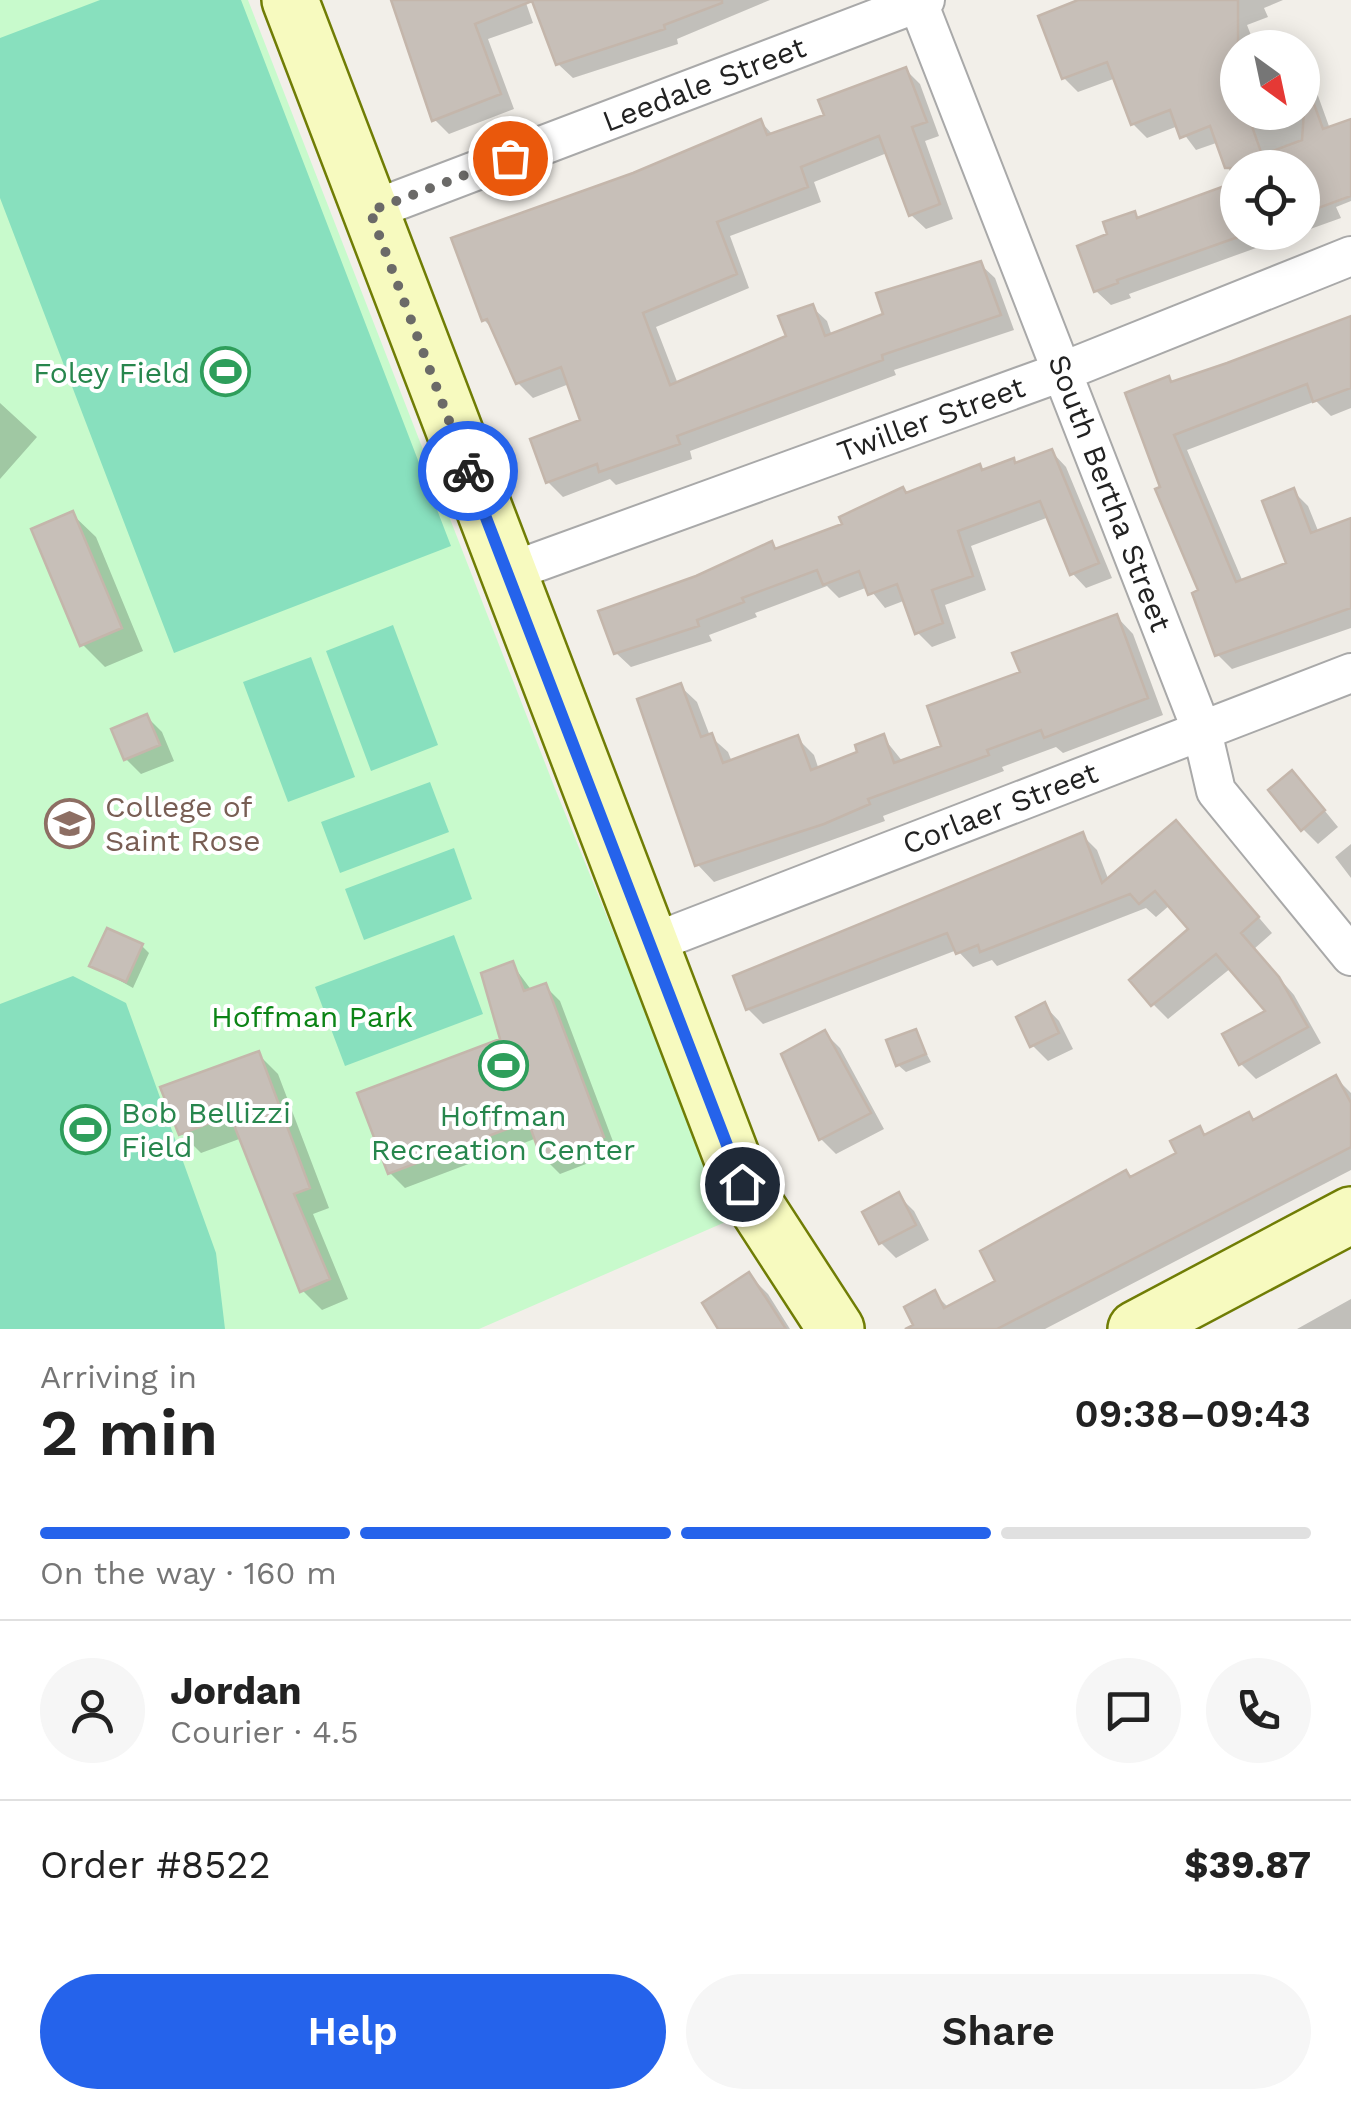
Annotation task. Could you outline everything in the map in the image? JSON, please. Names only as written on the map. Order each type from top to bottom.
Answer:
[{"type":"street","points":[[290,0],[742,1184],[812,1299],[836,1329]]},
{"type":"street","name":"Leedale Street","points":[[370,211],[920,1]]},
{"type":"street","name":"South Bertha Street","points":[[920,1],[1202,731],[1216,791],[1351,956]]},
{"type":"street","name":"Twiller Street","points":[[506,573],[1064,371],[1351,256]]},
{"type":"street","name":"Corlaer Street","points":[[650,944],[1351,674]]},
{"type":"street","points":[[1149,1326],[1351,1215]]},
{"type":"green space","name":"Hoffman Park","points":[[0,0],[248,0],[554,786],[730,1220],[479,1329],[0,1329]]},
{"type":"green space","name":"Foley Field","points":[[100,0],[241,0],[451,546],[174,653],[0,198],[0,38]]},
{"type":"green space","points":[[393,625],[438,745],[371,771],[326,651]]},
{"type":"green space","points":[[311,657],[355,777],[288,802],[243,682]]},
{"type":"green space","points":[[430,782],[449,832],[340,873],[321,822]]},
{"type":"green space","points":[[454,848],[472,899],[364,940],[345,889]]},
{"type":"green space","points":[[454,935],[483,1014],[345,1066],[315,987]]},
{"type":"green space","name":"Bob Bellizzi Field","points":[[73,976],[126,1003],[216,1253],[225,1329],[0,1329],[0,1004]]},
{"type":"building","points":[[391,0],[722,0],[722,3],[664,25],[665,29],[556,65],[532,1],[475,24],[501,94],[432,121]]},
{"type":"building","points":[[1078,0],[1238,0],[1238,30],[1220,30],[1220,130],[1253,130],[1260,150],[1220,150],[1220,154],[1210,126],[1180,138],[1170,110],[1131,125],[1107,62],[1062,79],[1038,16]]},
{"type":"building","points":[[906,67],[927,122],[912,127],[940,204],[909,216],[879,136],[801,167],[808,187],[717,222],[737,274],[643,313],[670,385],[786,336],[778,316],[813,304],[825,336],[883,314],[876,293],[981,261],[1001,315],[882,355],[883,360],[677,436],[680,444],[599,472],[597,464],[546,483],[530,439],[580,420],[561,367],[516,384],[487,319],[482,321],[451,238],[633,173],[761,119],[767,135],[824,115],[818,100]]},
{"type":"building","points":[[1351,119],[1351,196],[1320,207],[1320,150],[1275,150],[1302,140],[1303,130],[1320,130],[1320,121],[1323,129]]},
{"type":"building","points":[[1220,188],[1220,243],[1094,292],[1077,246],[1107,234],[1103,222],[1135,211],[1137,218]]},
{"type":"building","points":[[1351,316],[1351,388],[1313,402],[1307,384],[1174,435],[1236,582],[1286,563],[1262,501],[1294,488],[1311,533],[1351,518],[1351,608],[1215,656],[1192,593],[1198,590],[1155,489],[1160,487],[1125,393],[1169,376],[1171,382],[1227,363]]},
{"type":"building","points":[[1052,449],[1099,563],[1070,575],[1040,501],[958,531],[973,576],[932,590],[943,623],[915,634],[897,584],[868,595],[859,571],[823,585],[817,570],[742,598],[744,602],[697,620],[699,626],[614,654],[598,611],[696,576],[772,541],[775,549],[842,524],[839,517],[903,487],[906,493],[980,464],[982,470]]},
{"type":"building","points":[[73,511],[122,628],[80,646],[31,529]]},
{"type":"building","points":[[1117,614],[1148,698],[1044,738],[1041,730],[987,750],[989,755],[868,799],[870,804],[824,824],[695,866],[637,699],[681,683],[701,737],[712,733],[723,763],[798,735],[811,770],[857,752],[855,745],[884,734],[894,763],[941,746],[927,706],[1020,672],[1012,653]]},
{"type":"building","points":[[147,714],[160,745],[124,760],[111,729]]},
{"type":"building","points":[[1292,770],[1325,810],[1301,831],[1268,790]]},
{"type":"building","points":[[1176,820],[1259,917],[1241,933],[1279,977],[1308,1027],[1239,1065],[1222,1034],[1265,1011],[1216,954],[1151,1006],[1129,980],[1188,929],[1155,891],[1139,904],[1130,894],[980,952],[978,945],[956,954],[947,933],[746,1010],[733,976],[1083,832],[1102,883]]},
{"type":"building","points":[[107,928],[143,944],[126,982],[89,966]]},
{"type":"building","name":"Hoffman Recreation Center","points":[[513,961],[524,991],[546,983],[604,1137],[542,1160],[528,1121],[388,1174],[357,1093],[500,1039],[481,973]]},
{"type":"building","points":[[1045,1002],[1059,1033],[1030,1047],[1016,1017]]},
{"type":"building","points":[[916,1029],[926,1054],[896,1066],[886,1040]]},
{"type":"building","points":[[825,1030],[871,1113],[819,1140],[781,1054]]},
{"type":"building","points":[[259,1051],[310,1188],[294,1194],[330,1279],[300,1292],[230,1115],[179,1135],[160,1087]]},
{"type":"building","points":[[1336,1075],[1351,1103],[1351,1147],[997,1329],[905,1329],[913,1325],[904,1307],[935,1290],[944,1308],[995,1281],[980,1251],[1126,1170],[1130,1177],[1176,1153],[1170,1141],[1200,1126],[1204,1135],[1249,1112],[1253,1120]]},
{"type":"building","points":[[899,1192],[916,1225],[879,1244],[862,1212]]},
{"type":"building","points":[[749,1272],[786,1329],[718,1329],[702,1303]]},
{"type":"way so far","points":[[468,471],[370,211],[510,158]]},
{"type":"place","name":"Foley Field","points":[[225,372]]},
{"type":"place","name":"College of Saint Rose","points":[[70,823]]},
{"type":"place","name":"Hoffman Recreation Center","points":[[503,1066]]},
{"type":"place","name":"Bob Bellizzi Field","points":[[86,1129]]},
{"type":"route","points":[[468,471],[742,1184]]}]
